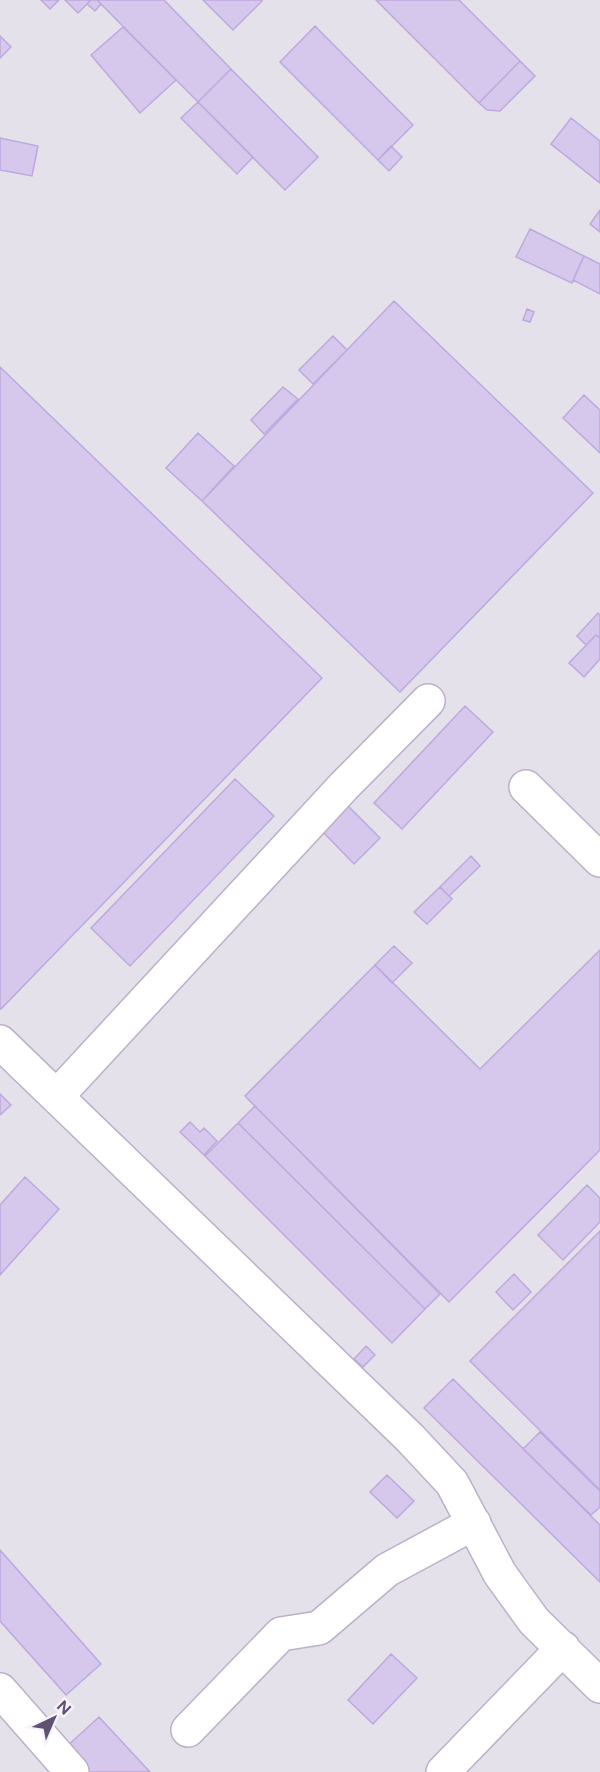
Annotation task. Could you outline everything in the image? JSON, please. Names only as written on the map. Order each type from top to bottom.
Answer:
[{"type":"street","points":[[57,1096],[344,786],[428,701]]},
{"type":"street","points":[[526,787],[600,860]]},
{"type":"street","points":[[0,1042],[410,1438],[452,1482],[500,1574],[534,1621],[600,1686]]},
{"type":"street","points":[[188,1731],[281,1634],[319,1628],[387,1569],[474,1523]]},
{"type":"street","points":[[443,1772],[563,1648]]},
{"type":"street","points":[[0,1690],[72,1772]]},
{"type":"shaded area","points":[[0,0],[600,0],[600,1772],[0,1772]]},
{"type":"building","points":[[41,0],[59,0],[50,9]]},
{"type":"building","points":[[65,0],[91,0],[78,13]]},
{"type":"building","points":[[91,0],[97,0],[101,4],[95,11],[87,4]]},
{"type":"building","points":[[97,0],[164,0],[231,69],[198,102]]},
{"type":"building","points":[[203,0],[261,0],[262,1],[233,30]]},
{"type":"building","points":[[376,0],[459,0],[520,61],[479,103]]},
{"type":"building","points":[[315,26],[413,125],[378,160],[280,62]]},
{"type":"building","points":[[123,27],[176,80],[140,113],[91,55]]},
{"type":"building","points":[[0,36],[11,47],[0,58]]},
{"type":"building","points":[[520,61],[535,76],[500,111],[487,110],[479,103]]},
{"type":"building","points":[[231,69],[318,157],[285,190],[198,102]]},
{"type":"building","points":[[198,102],[253,157],[237,174],[181,118]]},
{"type":"building","points":[[571,118],[600,141],[600,183],[551,144]]},
{"type":"building","points":[[0,138],[38,146],[32,176],[0,170]]},
{"type":"building","points":[[391,146],[402,157],[389,171],[378,160]]},
{"type":"building","points":[[600,210],[600,232],[590,224]]},
{"type":"building","points":[[530,229],[584,256],[572,283],[516,257]]},
{"type":"building","points":[[584,256],[600,264],[600,294],[573,280]]},
{"type":"building","points":[[394,301],[593,493],[400,692],[202,501]]},
{"type":"building","points":[[527,309],[534,312],[530,322],[523,320]]},
{"type":"building","points":[[333,336],[347,350],[313,384],[299,370]]},
{"type":"building","points":[[0,367],[322,678],[1,1009],[0,1009]]},
{"type":"building","points":[[283,387],[298,399],[264,434],[251,420]]},
{"type":"building","points":[[584,395],[600,410],[600,453],[563,418]]},
{"type":"building","points":[[198,433],[234,466],[202,501],[166,468]]},
{"type":"building","points":[[598,613],[600,615],[600,638],[596,635],[586,645],[577,636]]},
{"type":"building","points":[[596,635],[600,638],[600,659],[584,677],[569,663]]},
{"type":"building","points":[[465,706],[493,732],[402,829],[374,803]]},
{"type":"building","points":[[235,779],[274,816],[130,966],[91,928]]},
{"type":"building","points":[[347,805],[380,838],[354,864],[321,830]]},
{"type":"building","points":[[471,856],[480,866],[449,896],[440,887]]},
{"type":"building","points":[[440,887],[452,899],[427,924],[414,912]]},
{"type":"building","points":[[394,946],[412,963],[392,983],[375,965]]},
{"type":"building","points":[[600,950],[600,1150],[449,1302],[245,1096],[375,965],[480,1069]]},
{"type":"building","points":[[0,1094],[11,1105],[0,1115]]},
{"type":"building","points":[[255,1106],[440,1294],[425,1309],[238,1123]]},
{"type":"building","points":[[190,1122],[200,1132],[204,1128],[217,1141],[204,1155],[180,1132]]},
{"type":"building","points":[[238,1123],[425,1309],[392,1343],[205,1156]]},
{"type":"building","points":[[25,1177],[59,1209],[0,1275],[0,1205]]},
{"type":"building","points":[[587,1185],[600,1198],[600,1222],[563,1260],[538,1235]]},
{"type":"building","points":[[600,1231],[600,1490],[470,1361]]},
{"type":"building","points":[[514,1274],[531,1292],[513,1310],[496,1292]]},
{"type":"building","points":[[366,1346],[375,1355],[363,1367],[354,1359]]},
{"type":"building","points":[[453,1379],[600,1525],[600,1582],[424,1408]]},
{"type":"building","points":[[540,1432],[600,1491],[600,1507],[591,1515],[523,1449]]},
{"type":"building","points":[[387,1475],[414,1501],[397,1518],[370,1492]]},
{"type":"building","points":[[0,1550],[101,1664],[66,1695],[0,1621]]},
{"type":"building","points":[[391,1654],[417,1678],[373,1724],[348,1700]]},
{"type":"building","points":[[99,1717],[150,1772],[87,1772],[65,1748]]}]
